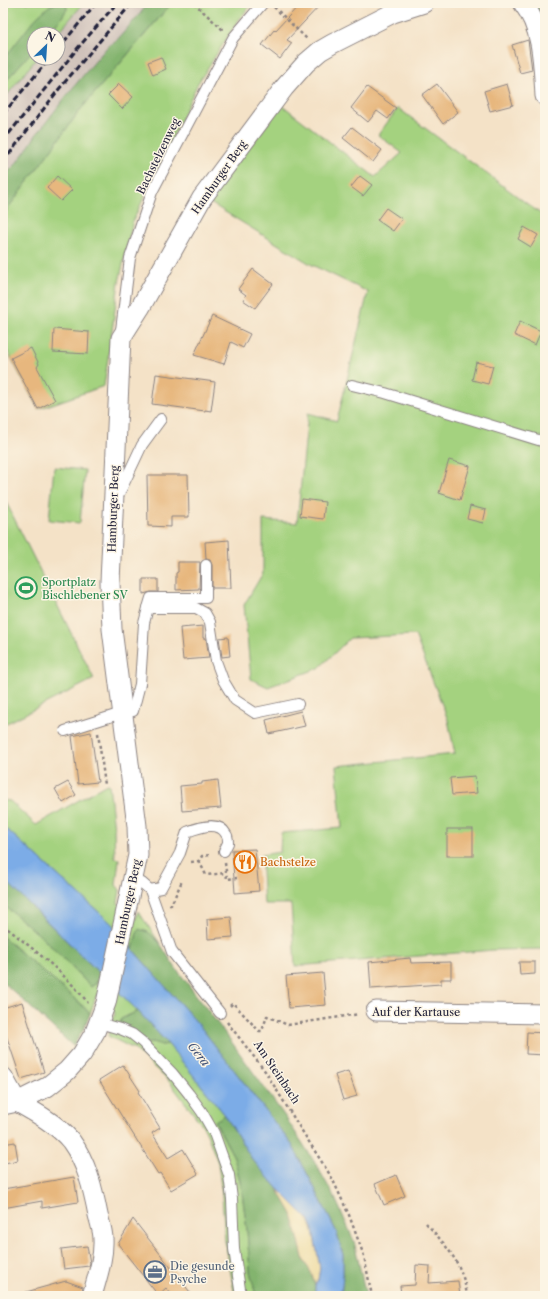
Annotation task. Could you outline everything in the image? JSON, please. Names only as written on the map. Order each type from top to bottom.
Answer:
[{"type":"street","name":"Hamburger Berg","points":[[10,1103],[46,1087],[67,1071],[82,1054],[102,1013],[138,855],[137,826],[112,629],[110,582],[121,338],[140,308],[202,198],[280,93],[306,63],[320,51],[332,44],[393,13],[424,3]]},
{"type":"street","points":[[523,3],[536,27],[541,46],[545,96]]},
{"type":"street","name":"Auf der Kartause","points":[[376,1011],[545,1014]]},
{"type":"street","points":[[3,1077],[10,1103],[32,1110],[54,1126],[70,1140],[83,1160],[93,1188],[103,1239],[100,1263],[92,1296]]},
{"type":"lane","name":"Bachstelzenweg","points":[[121,338],[130,258],[152,192],[233,38],[263,3]]},
{"type":"lane","points":[[352,386],[385,393],[545,442]]},
{"type":"lane","points":[[113,507],[142,445],[161,419]]},
{"type":"lane","points":[[65,731],[133,711],[140,684],[144,624],[151,598],[206,598],[206,565]]},
{"type":"lane","points":[[148,608],[196,608],[205,613],[210,622],[216,661],[223,680],[235,700],[255,713],[298,704]]},
{"type":"lane","points":[[150,890],[161,888],[180,853],[187,832],[208,826],[216,826],[222,829],[227,834],[228,843],[224,852]]},
{"type":"lane","points":[[133,880],[142,883],[150,890],[172,952],[220,1013]]},
{"type":"lane","points":[[102,1013],[120,1029],[132,1034],[142,1042],[173,1074],[202,1112],[214,1133],[229,1175],[232,1199],[234,1249],[241,1296]]},
{"type":"path","points":[[194,3],[233,38]]},
{"type":"path","points":[[270,3],[302,34]]},
{"type":"path","points":[[97,721],[105,785]]},
{"type":"path","points":[[226,873],[206,875],[198,862],[202,856],[224,852],[227,879],[237,878]]},
{"type":"path","points":[[3,925],[46,960],[76,988],[89,1004],[102,1013]]},
{"type":"path","name":"Auf der Kartause","points":[[220,1013],[233,1003],[260,1031],[262,1031],[267,1016],[288,1025],[376,1011]]},
{"type":"path","name":"Am Steinbach","points":[[220,1013],[264,1071],[332,1178],[349,1215],[364,1256],[372,1296]]},
{"type":"path","points":[[426,1223],[450,1251],[461,1269],[467,1296]]},
{"type":"shaded area","points":[[84,3],[149,3],[118,39],[108,46],[71,90],[15,165],[3,177],[3,100],[31,66],[66,66],[66,26],[64,26]]},
{"type":"green space","points":[[3,3],[57,3],[49,6],[32,26],[26,26],[26,33],[3,60]]},
{"type":"green space","points":[[57,3],[66,3],[67,9],[54,26],[29,26],[34,20],[49,6]]},
{"type":"green space","points":[[66,3],[84,3],[64,26],[54,26],[60,20],[67,9]]},
{"type":"green space","points":[[149,3],[166,3],[169,6],[81,109],[3,215],[3,177],[15,165],[71,90],[108,46],[118,39]]},
{"type":"green space","points":[[172,3],[252,3],[238,21],[198,83],[133,221],[119,282],[104,386],[38,409],[3,343],[3,215],[81,109]]},
{"type":"green space","points":[[534,3],[545,3],[545,36]]},
{"type":"green space","points":[[26,30],[26,58],[3,84],[3,60]]},
{"type":"green space","points":[[26,58],[26,66],[31,66],[3,100],[3,84]]},
{"type":"green space","points":[[282,105],[375,177],[402,153],[378,135],[398,108],[545,217],[545,949],[494,950],[295,966],[291,904],[264,904],[261,855],[280,852],[281,833],[342,828],[336,766],[455,754],[448,720],[415,635],[350,638],[319,668],[268,687],[251,679],[244,605],[263,573],[263,520],[297,523],[308,413],[337,421],[368,292],[312,265],[207,201]]},
{"type":"green space","points":[[54,467],[85,470],[80,523],[49,520]]},
{"type":"green space","name":"Sportplatz Bischlebener SV","points":[[3,496],[94,679],[3,725]]},
{"type":"green space","points":[[109,784],[114,829],[115,858],[119,859],[116,885],[120,890],[118,903],[135,923],[138,911],[159,942],[148,932],[137,933],[133,950],[111,923],[3,826],[3,800],[10,801],[36,825]]},
{"type":"green space","points":[[3,878],[100,974],[96,983],[91,987],[38,934],[3,905]]},
{"type":"green space","points":[[3,905],[38,934],[91,987],[96,983],[100,974],[138,1011],[121,1019],[152,1042],[162,1045],[168,1044],[225,1115],[215,1122],[234,1157],[241,1185],[247,1230],[250,1271],[256,1296],[235,1296],[225,1241],[218,1163],[205,1129],[168,1080],[134,1049],[108,1036],[115,1013],[97,994],[90,1014],[81,1004],[3,937]]},
{"type":"green space","points":[[139,929],[148,932],[159,942],[175,967],[228,1037],[286,1118],[314,1161],[335,1198],[354,1241],[366,1296],[341,1296],[343,1255],[336,1231],[292,1145],[199,1025],[133,950]]},
{"type":"green space","points":[[3,937],[81,1004],[90,1014],[83,1030],[73,1046],[3,982]]},
{"type":"green space","points":[[138,1011],[168,1044],[162,1045],[153,1042],[146,1044],[120,1024],[121,1019]]},
{"type":"green space","points":[[225,1115],[252,1159],[277,1188],[292,1214],[304,1261],[312,1274],[315,1285],[315,1296],[256,1296],[250,1271],[247,1230],[241,1185],[234,1157],[215,1121]]},
{"type":"sand","points":[[277,1188],[308,1219],[313,1230],[320,1268],[318,1280],[315,1285],[312,1274],[304,1261],[292,1214]]},
{"type":"water","name":"Gera","points":[[3,826],[111,923],[199,1025],[292,1145],[336,1231],[343,1255],[341,1296],[315,1296],[315,1285],[318,1280],[320,1268],[313,1230],[308,1219],[277,1188],[252,1159],[225,1115],[168,1044],[138,1011],[3,878]]},
{"type":"building","points":[[301,3],[322,3],[287,40],[292,43],[280,59],[262,45],[274,30],[275,31]]},
{"type":"building","points":[[528,40],[532,70],[520,73],[512,45]]},
{"type":"building","points":[[161,57],[166,69],[153,75],[148,62]]},
{"type":"building","points":[[119,84],[133,97],[122,109],[108,95]]},
{"type":"building","points":[[437,84],[458,112],[443,124],[422,95]]},
{"type":"building","points":[[507,84],[513,105],[490,111],[484,91]]},
{"type":"building","points":[[367,87],[396,108],[388,119],[377,111],[368,122],[351,108]]},
{"type":"building","points":[[352,127],[382,150],[373,162],[343,138]]},
{"type":"building","points":[[57,176],[72,190],[61,201],[47,188]]},
{"type":"building","points":[[360,176],[372,185],[363,196],[351,187]]},
{"type":"building","points":[[386,208],[402,219],[393,231],[377,220]]},
{"type":"building","points":[[524,227],[538,235],[531,247],[518,239]]},
{"type":"building","points":[[253,269],[273,284],[255,308],[243,300],[246,295],[238,289]]},
{"type":"building","points":[[212,316],[250,334],[243,348],[231,342],[224,364],[194,355]]},
{"type":"building","points":[[520,321],[541,331],[535,345],[514,335]]},
{"type":"building","points":[[54,329],[89,332],[88,354],[53,352]]},
{"type":"building","points":[[31,348],[39,364],[37,367],[55,400],[38,409],[11,358]]},
{"type":"building","points":[[476,362],[493,366],[488,384],[472,380]]},
{"type":"building","points":[[156,374],[215,382],[211,411],[152,404]]},
{"type":"building","points":[[449,460],[470,466],[460,500],[439,493]]},
{"type":"building","points":[[147,475],[188,475],[189,517],[171,517],[171,527],[148,526]]},
{"type":"building","points":[[302,499],[325,502],[323,519],[300,516]]},
{"type":"building","points":[[470,506],[486,510],[483,523],[467,519]]},
{"type":"building","points":[[229,540],[231,588],[212,588],[212,565],[210,560],[206,559],[205,542]]},
{"type":"building","points":[[178,562],[200,562],[199,589],[176,590],[176,573],[178,572]]},
{"type":"building","points":[[143,579],[158,579],[158,592],[143,594]]},
{"type":"building","points":[[203,626],[203,638],[206,638],[209,658],[183,660],[180,628]]},
{"type":"building","points":[[228,637],[230,656],[222,657],[219,638]]},
{"type":"building","points":[[301,711],[305,726],[269,734],[266,720]]},
{"type":"building","points":[[91,732],[98,782],[78,784],[72,736]]},
{"type":"building","points":[[475,776],[477,793],[452,795],[450,778]]},
{"type":"building","points":[[218,780],[221,808],[182,811],[180,786],[202,784],[202,782]]},
{"type":"building","points":[[68,782],[76,795],[63,803],[55,789]]},
{"type":"building","points":[[447,829],[473,829],[473,856],[447,856]]},
{"type":"building","points":[[255,849],[259,891],[235,893],[232,850]]},
{"type":"building","points":[[231,917],[233,937],[208,939],[207,919]]},
{"type":"building","points":[[410,958],[411,963],[451,962],[451,979],[441,979],[441,984],[371,989],[369,962]]},
{"type":"building","points":[[519,962],[535,962],[535,974],[520,975]]},
{"type":"building","points":[[323,973],[326,1005],[289,1008],[286,976]]},
{"type":"building","points":[[22,1002],[44,1072],[21,1079],[3,1026],[3,1008]]},
{"type":"building","points":[[527,1032],[545,1033],[545,1055],[526,1054]]},
{"type":"building","points":[[123,1065],[140,1091],[138,1092],[160,1128],[152,1133],[168,1158],[183,1149],[198,1174],[171,1190],[160,1173],[158,1174],[99,1080]]},
{"type":"building","points":[[348,1071],[357,1096],[343,1100],[335,1075]]},
{"type":"building","points":[[15,1142],[18,1160],[5,1163],[3,1144]]},
{"type":"building","points":[[396,1175],[405,1196],[384,1205],[375,1184]]},
{"type":"building","points":[[74,1177],[78,1202],[42,1208],[42,1201],[3,1208],[3,1189]]},
{"type":"building","points":[[133,1219],[193,1296],[173,1296],[166,1288],[158,1295],[118,1244]]},
{"type":"building","points":[[87,1246],[90,1263],[89,1266],[64,1269],[61,1249]]},
{"type":"building","points":[[416,1265],[430,1266],[429,1283],[458,1281],[460,1296],[401,1294],[400,1286],[415,1285]]},
{"type":"building","points":[[66,1281],[83,1287],[81,1296],[27,1296],[26,1292]]},
{"type":"railway","points":[[66,39],[96,3]]},
{"type":"railway","points":[[3,141],[77,49],[117,3]]},
{"type":"railway","points":[[3,162],[59,89],[132,3]]},
{"type":"railway","points":[[3,114],[43,66]]},
{"type":"place","name":"Sportplatz Bischlebener SV","points":[[26,588]]},
{"type":"place","name":"Bachstelze","points":[[245,862]]},
{"type":"place","name":"Die gesunde Psyche","points":[[155,1272]]}]
